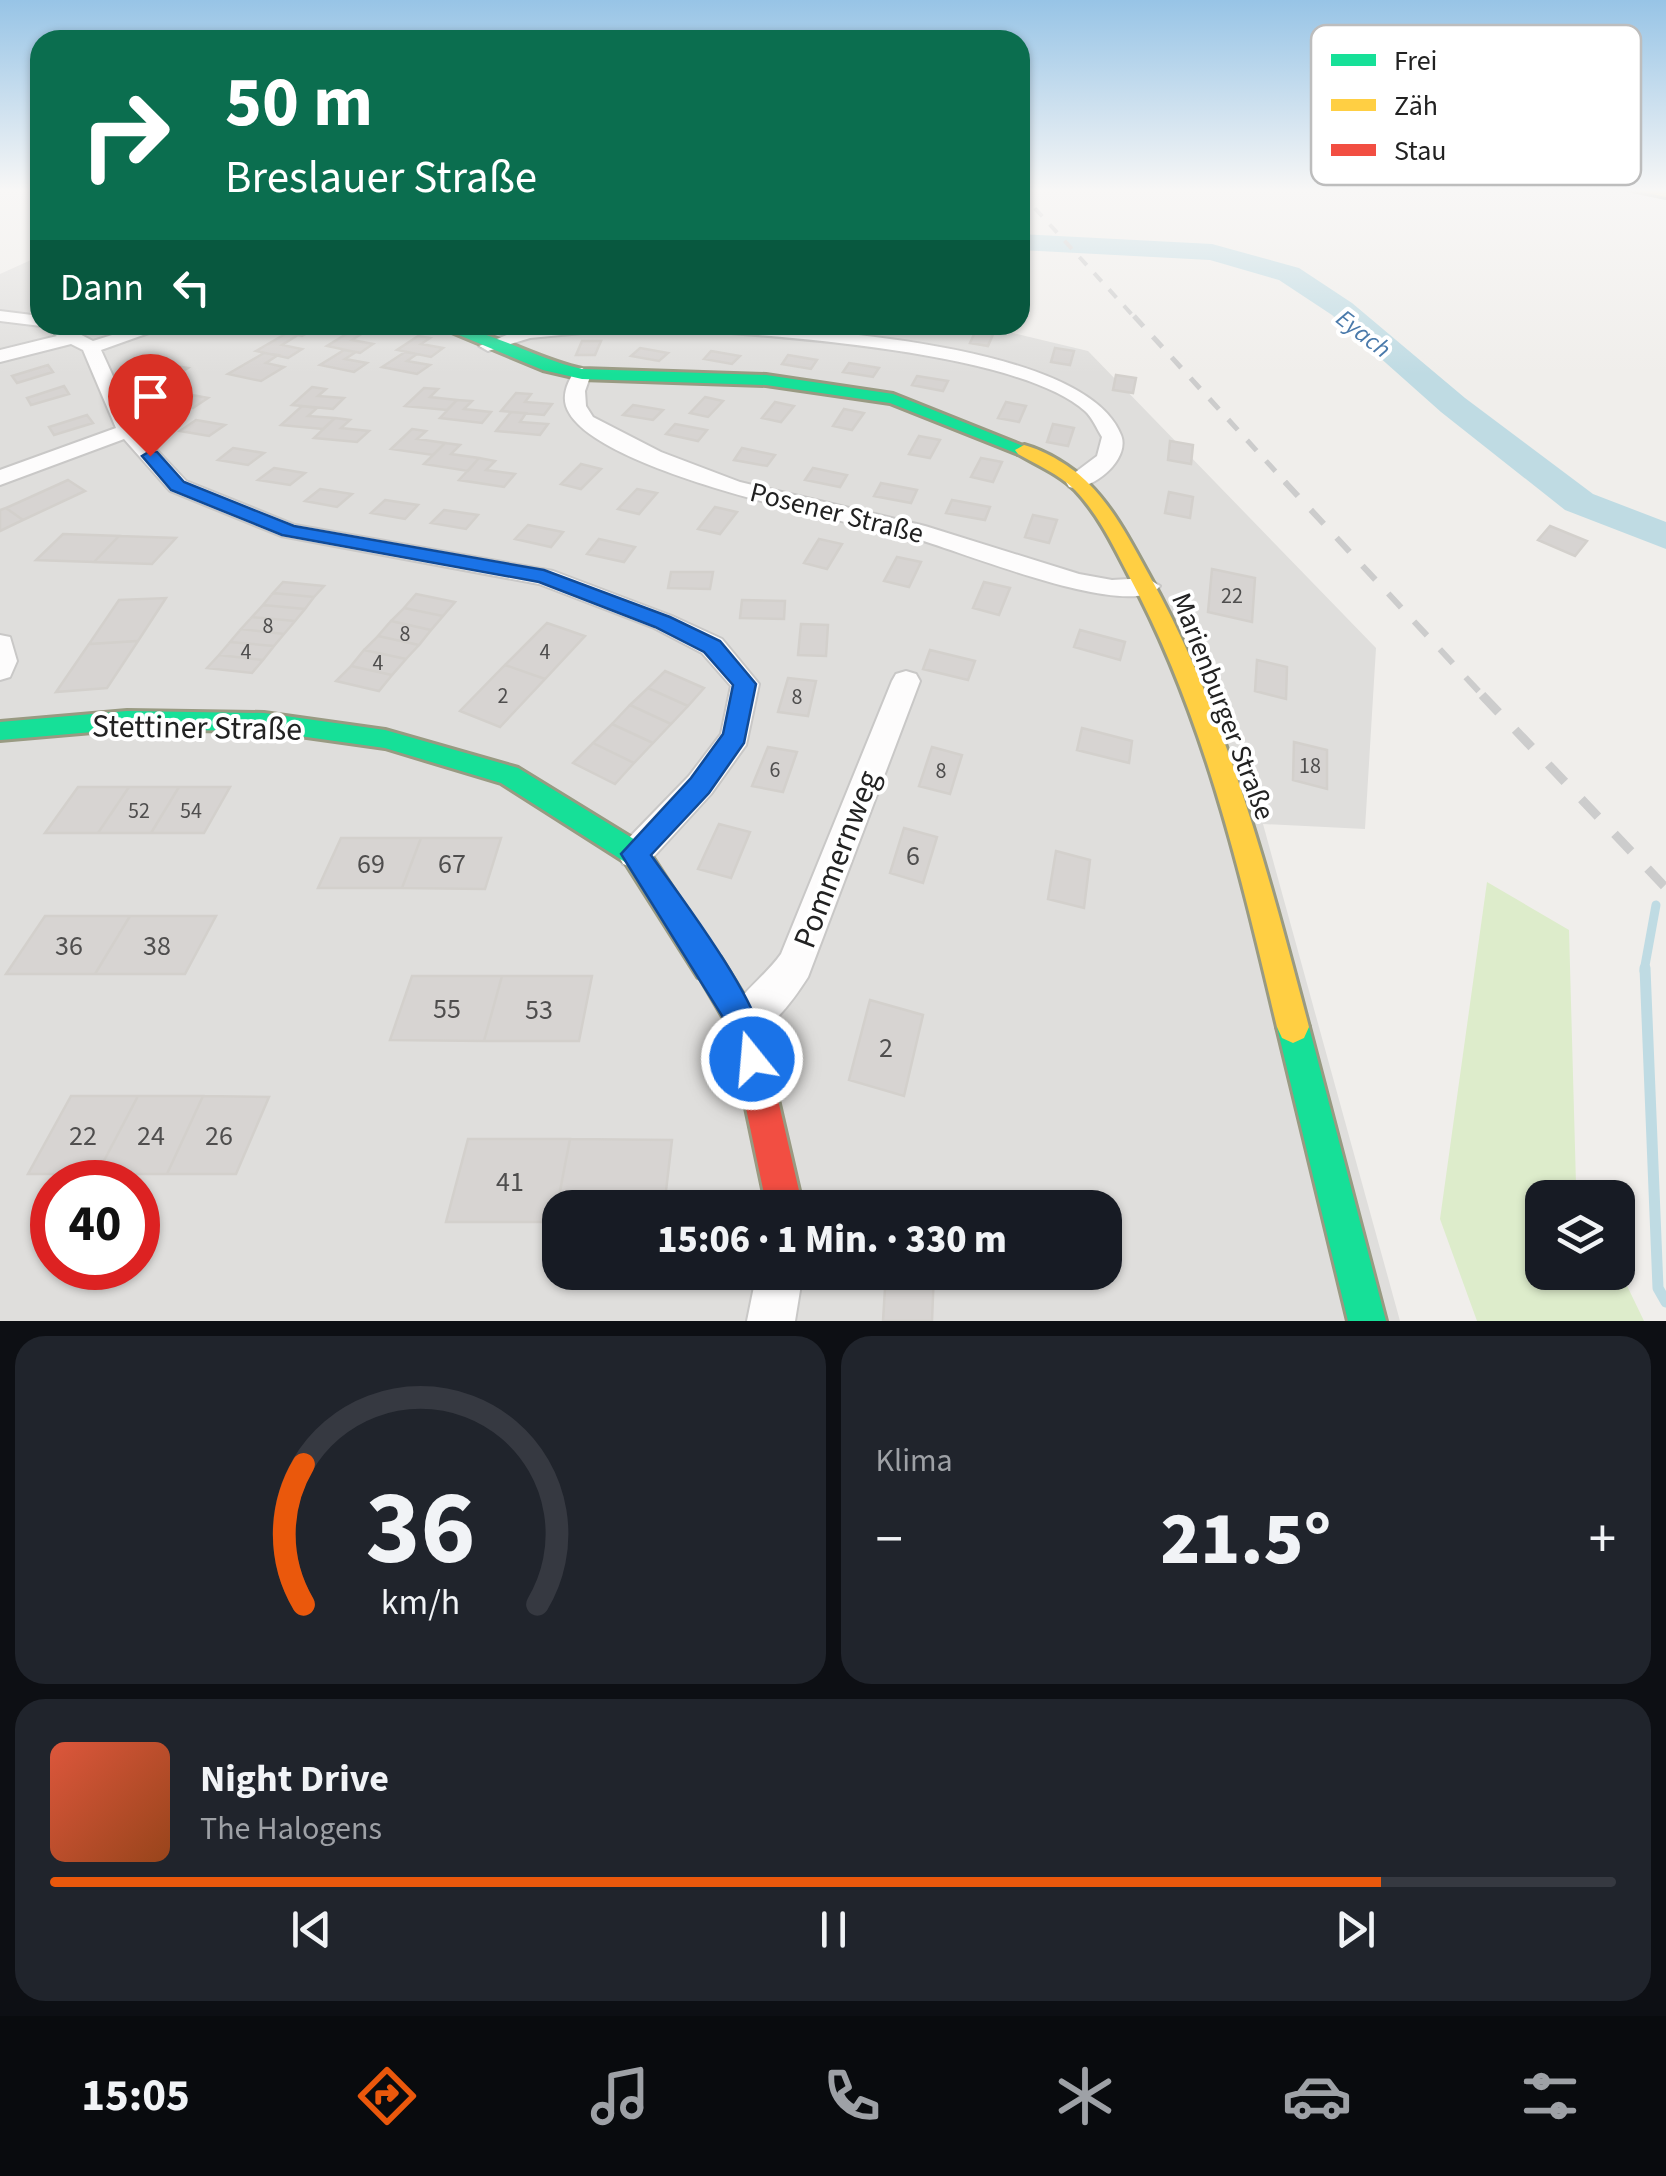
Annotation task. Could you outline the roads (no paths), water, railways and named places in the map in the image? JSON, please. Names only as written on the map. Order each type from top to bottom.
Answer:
[{"type":"main road","name":"Marienburger Straße","points":[[464,335],[582,374],[766,380],[893,399],[1017,446],[1077,482],[1109,522],[1147,586],[1196,702],[1255,876],[1366,1321]]},
{"type":"main road","name":"Stettiner Straße","points":[[0,731],[127,720],[264,722],[386,739],[510,774],[635,854],[744,1022],[780,1190]]},
{"type":"street","points":[[0,316],[30,320]]},
{"type":"street","points":[[70,335],[84,342],[128,431],[178,486],[289,531],[544,576],[712,646],[744,684],[735,737],[700,785],[635,854]]},
{"type":"street","points":[[0,356],[116,335]]},
{"type":"street","points":[[488,346],[522,335]]},
{"type":"street","points":[[824,335],[950,356],[1037,378],[1081,398],[1097,409],[1110,426],[1113,441],[1107,458],[1092,474],[1077,482]]},
{"type":"street","name":"Posener Straße","points":[[582,374],[575,391],[576,406],[586,420],[604,434],[685,469],[808,508],[934,536],[1086,584],[1112,588],[1147,586]]},
{"type":"street","points":[[0,478],[128,431]]},
{"type":"street","points":[[0,644],[4,661],[0,670]]},
{"type":"street","name":"Pommernweg","points":[[744,1022],[778,990],[795,965],[906,682]]},
{"type":"street","points":[[771,1321],[777,1290]]},
{"type":"waterway","name":"Eyach","points":[[1186,251],[1212,252],[1289,274],[1342,309],[1453,405],[1579,502],[1666,536]]},
{"type":"waterway","points":[[1644,971],[1656,905]]},
{"type":"waterway","points":[[1645,968],[1658,1288],[1666,1302]]},
{"type":"railway","points":[[1074,251],[1136,319]]},
{"type":"railway","points":[[1134,316],[1287,484]]},
{"type":"railway","points":[[1285,482],[1484,697]]},
{"type":"railway","points":[[1482,695],[1666,888]]}]
